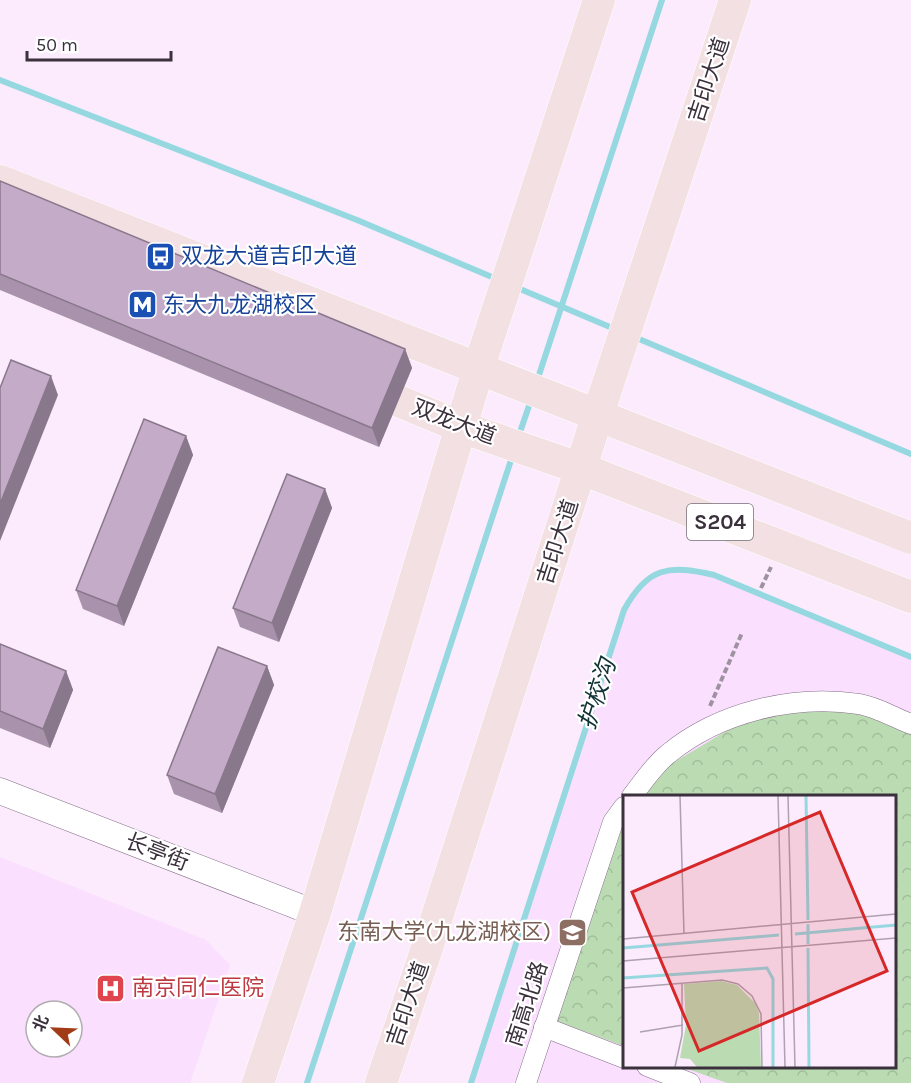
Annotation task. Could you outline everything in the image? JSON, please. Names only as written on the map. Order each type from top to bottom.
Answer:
[{"type":"main road","points":[[258,1083],[315,913],[478,369],[599,0]]},
{"type":"main road","name":"吉印大道","points":[[381,1083],[430,940],[598,414],[735,0]]},
{"type":"main road","name":"S204","points":[[0,181],[911,538]]},
{"type":"main road","name":"双龙大道","points":[[329,373],[461,427],[582,469],[911,597]]},
{"type":"street","points":[[633,795],[666,755],[698,732],[756,710],[821,700],[862,705],[911,724]]},
{"type":"street","name":"长亭街","points":[[0,791],[315,913]]},
{"type":"street","name":"南高北路","points":[[526,1083],[613,822],[623,808]]},
{"type":"street","points":[[544,1027],[623,1058]]},
{"type":"street","points":[[652,1068],[690,1083]]},
{"type":"path","points":[[698,732],[742,633]]},
{"type":"shaded area","name":"东南大学(九龙湖校区)","points":[[666,569],[689,570],[714,575],[911,657],[911,1083],[471,1083],[624,610],[633,595],[649,579]]},
{"type":"shaded area","name":"南京同仁医院","points":[[0,857],[206,940],[230,965],[190,1083],[0,1083]]},
{"type":"green space","points":[[792,710],[854,711],[911,734],[911,1083],[727,1083],[685,1068],[896,1068],[896,795],[645,795],[671,764],[733,727]]},
{"type":"green space","points":[[623,822],[623,1046],[556,1021],[618,830]]},
{"type":"building","points":[[0,181],[405,349],[372,428],[0,274]]},
{"type":"building","points":[[11,360],[51,376],[0,504],[0,388]]},
{"type":"building","points":[[144,419],[186,436],[117,606],[76,590]]},
{"type":"building","points":[[287,474],[325,489],[272,623],[233,608]]},
{"type":"building","points":[[0,644],[66,671],[43,729],[0,711]]},
{"type":"building","points":[[218,647],[267,666],[215,794],[167,775]]},
{"type":"waterway","points":[[537,381],[662,0]]},
{"type":"waterway","points":[[0,80],[357,220],[499,280]]},
{"type":"waterway","points":[[513,286],[617,330]]},
{"type":"waterway","points":[[632,336],[911,454]]},
{"type":"waterway","points":[[518,438],[531,400]]},
{"type":"waterway","points":[[307,1083],[513,454]]},
{"type":"waterway","name":"护校沟","points":[[471,1083],[624,610],[642,585],[651,577],[672,570],[714,575],[911,657]]},
{"type":"place","name":"双龙大道吉印大道","points":[[160,256]]},
{"type":"place","name":"东大九龙湖校区","points":[[142,305]]},
{"type":"place","name":"东南大学(九龙湖校区)","points":[[572,932]]},
{"type":"place","name":"南京同仁医院","points":[[111,988]]}]
